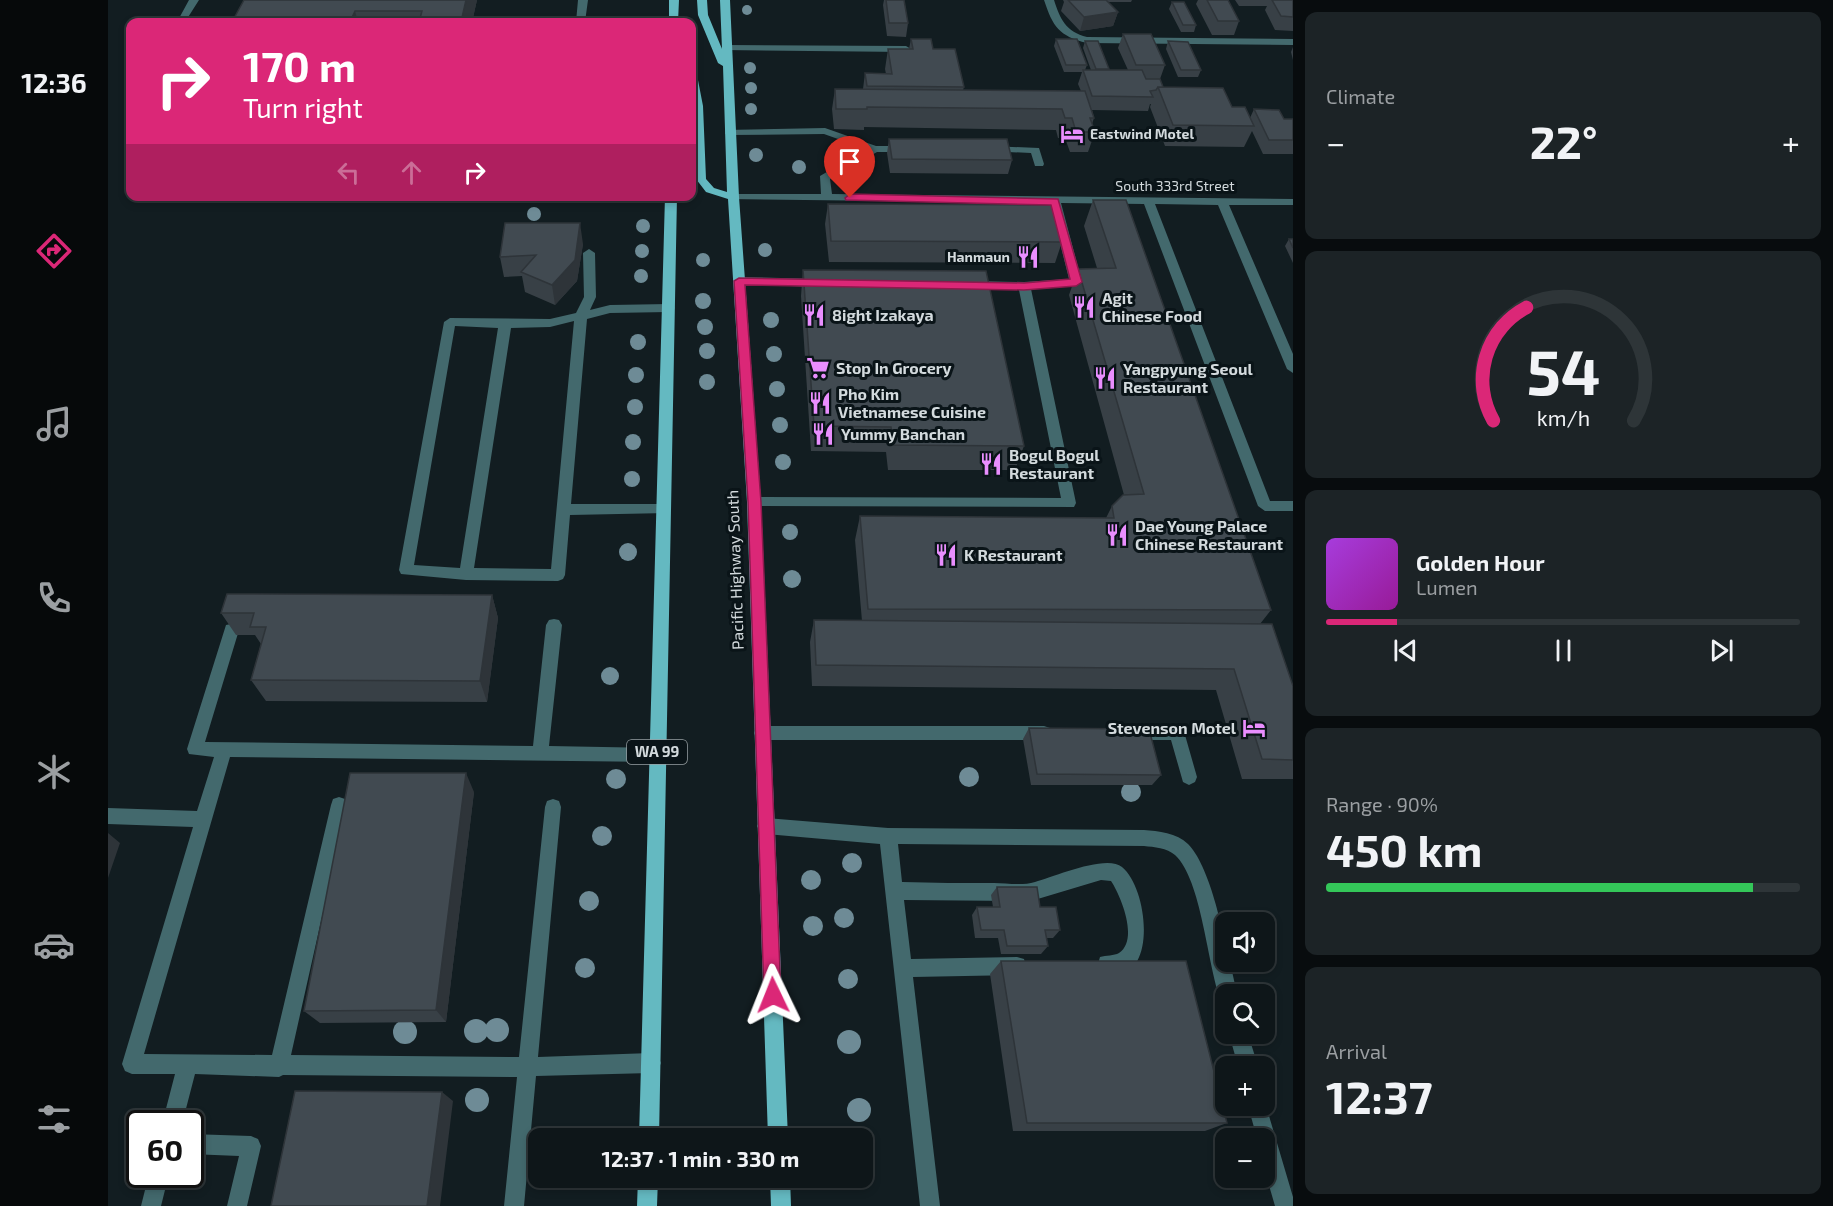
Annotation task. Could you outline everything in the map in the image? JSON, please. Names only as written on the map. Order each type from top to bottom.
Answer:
[{"type":"main road","points":[[674,0],[674,18]]},
{"type":"main road","points":[[702,0],[703,15],[727,71]]},
{"type":"main road","name":"Pacific Highway South","points":[[725,0],[729,132],[754,502],[778,1128]]},
{"type":"main road","points":[[696,96],[701,179],[704,187],[711,191],[733,197]]},
{"type":"main road","name":"WA 99","points":[[649,1128],[671,201]]},
{"type":"main road","points":[[647,1206],[648,1188]]},
{"type":"main road","points":[[780,1188],[781,1206]]},
{"type":"street","points":[[183,18],[194,0]]},
{"type":"street","points":[[582,18],[583,0]]},
{"type":"street","points":[[1049,0],[1058,26],[1073,38],[1293,42]]},
{"type":"street","points":[[726,48],[906,48]]},
{"type":"street","points":[[729,132],[825,131],[875,149],[921,149]]},
{"type":"street","points":[[827,197],[824,178],[875,149]]},
{"type":"street","points":[[978,149],[1035,150],[1039,164]]},
{"type":"street","name":"South 333rd Street","points":[[733,197],[1055,202],[1148,200],[1293,202]]},
{"type":"street","points":[[1148,200],[1265,506],[1293,506]]},
{"type":"street","points":[[1222,201],[1293,369]]},
{"type":"street","points":[[953,285],[1024,286],[1076,282],[1055,202]]},
{"type":"street","points":[[590,253],[590,297],[581,315],[558,575],[466,574],[406,570],[450,322],[550,323],[581,315],[610,309],[669,308]]},
{"type":"street","points":[[739,281],[834,283]]},
{"type":"street","points":[[754,502],[1069,503],[1024,286]]},
{"type":"street","points":[[466,574],[505,324]]},
{"type":"street","points":[[564,510],[663,509]]},
{"type":"street","points":[[540,755],[554,625]]},
{"type":"street","points":[[231,630],[195,749],[657,755]]},
{"type":"street","points":[[762,733],[1058,733]]},
{"type":"street","points":[[1117,733],[1176,733],[1189,777]]},
{"type":"street","points":[[224,749],[132,1064],[526,1066],[651,1063]]},
{"type":"street","points":[[279,1066],[339,805]]},
{"type":"street","points":[[514,1206],[553,807]]},
{"type":"street","points":[[108,816],[204,819]]},
{"type":"street","points":[[766,826],[888,836],[1164,840],[1183,850],[1196,874],[1225,984]]},
{"type":"street","points":[[888,836],[930,1206]]},
{"type":"street","points":[[894,891],[1031,892],[1101,871],[1116,873],[1125,884],[1138,930],[1131,953],[1120,964],[1086,964]]},
{"type":"street","points":[[903,968],[1040,965]]},
{"type":"street","points":[[176,1110],[187,1066]]},
{"type":"street","points":[[1261,1116],[1285,1206]]},
{"type":"street","points":[[204,1144],[251,1146],[237,1206]]},
{"type":"street","points":[[150,1206],[155,1188]]},
{"type":"building","points":[[244,0],[466,0],[462,18],[420,18],[422,11],[355,11],[352,18],[234,18]]},
{"type":"building","points":[[886,0],[904,0],[908,23],[889,23]]},
{"type":"building","points":[[1068,0],[1106,0],[1118,12],[1084,17]]},
{"type":"building","points":[[1207,0],[1228,0],[1239,21],[1218,21]]},
{"type":"building","points":[[1272,0],[1293,0],[1293,17],[1281,16]]},
{"type":"building","points":[[1172,2],[1184,2],[1196,25],[1183,25]]},
{"type":"building","points":[[1123,34],[1151,34],[1165,65],[1136,65]]},
{"type":"building","points":[[911,39],[931,39],[933,49],[955,49],[964,87],[867,86],[865,73],[892,74],[888,49],[913,49]]},
{"type":"building","points":[[1056,39],[1077,39],[1087,65],[1066,65]]},
{"type":"building","points":[[1085,41],[1098,41],[1109,69],[1096,69]]},
{"type":"building","points":[[1168,41],[1188,42],[1201,70],[1181,70]]},
{"type":"building","points":[[1083,70],[1142,70],[1146,79],[1160,79],[1163,87],[1150,91],[1153,97],[1092,96]]},
{"type":"building","points":[[1158,87],[1223,88],[1232,107],[1245,107],[1254,126],[1173,125]]},
{"type":"building","points":[[835,89],[1085,91],[1094,118],[1090,118],[1095,132],[1076,132],[1072,118],[1065,118],[1062,109],[867,107],[867,109],[836,109]]},
{"type":"building","points":[[1254,109],[1279,110],[1284,119],[1293,119],[1293,140],[1269,140]]},
{"type":"building","points":[[889,139],[1007,139],[1012,160],[892,159]]},
{"type":"building","points":[[1093,200],[1126,200],[1271,610],[868,609],[860,516],[1114,518],[1112,506],[1123,495],[1144,494],[1078,269],[1116,268]]},
{"type":"building","points":[[828,204],[1052,205],[1062,242],[831,241]]},
{"type":"building","points":[[505,223],[580,223],[575,260],[552,285],[521,272],[536,255],[500,257]]},
{"type":"building","points":[[803,270],[986,271],[1024,446],[893,445],[891,427],[814,426]]},
{"type":"building","points":[[227,594],[492,595],[480,681],[251,680],[266,627],[250,627],[254,613],[221,613]]},
{"type":"building","points":[[814,620],[1272,624],[1293,686],[1293,760],[1262,759],[1234,669],[816,665]]},
{"type":"building","points":[[1029,728],[1149,729],[1161,775],[1037,774]]},
{"type":"building","points":[[350,773],[466,773],[436,1010],[304,1011]]},
{"type":"building","points":[[997,887],[1037,887],[1040,907],[1056,907],[1060,930],[1045,930],[1048,946],[1007,946],[1004,930],[981,930],[977,907],[1000,907]]},
{"type":"building","points":[[1001,961],[1186,961],[1215,1076],[1215,1116],[1225,1116],[1227,1123],[1027,1123]]},
{"type":"building","points":[[295,1091],[442,1092],[427,1206],[271,1206]]},
{"type":"place","name":"Eastwind Motel","points":[[1072,134]]},
{"type":"place","name":"Hanmaun","points":[[1028,257]]},
{"type":"place","name":"Agit Chinese Food","points":[[1084,307]]},
{"type":"place","name":"8ight Izakaya","points":[[814,315]]},
{"type":"place","name":"Stop In Grocery","points":[[818,368]]},
{"type":"place","name":"Yangpyung Seoul Restaurant","points":[[1105,378]]},
{"type":"place","name":"Pho Kim Vietnamese Cuisine","points":[[820,403]]},
{"type":"place","name":"Yummy Banchan","points":[[823,434]]},
{"type":"place","name":"Bogul Bogul Restaurant","points":[[991,464]]},
{"type":"place","name":"Dae Young Palace Chinese Restaurant","points":[[1117,535]]},
{"type":"place","name":"K Restaurant","points":[[946,555]]},
{"type":"place","name":"Stevenson Motel","points":[[1254,728]]},
{"type":"route","points":[[773,995],[754,502],[739,281],[1024,286],[1076,282],[1055,202],[850,198]]}]
